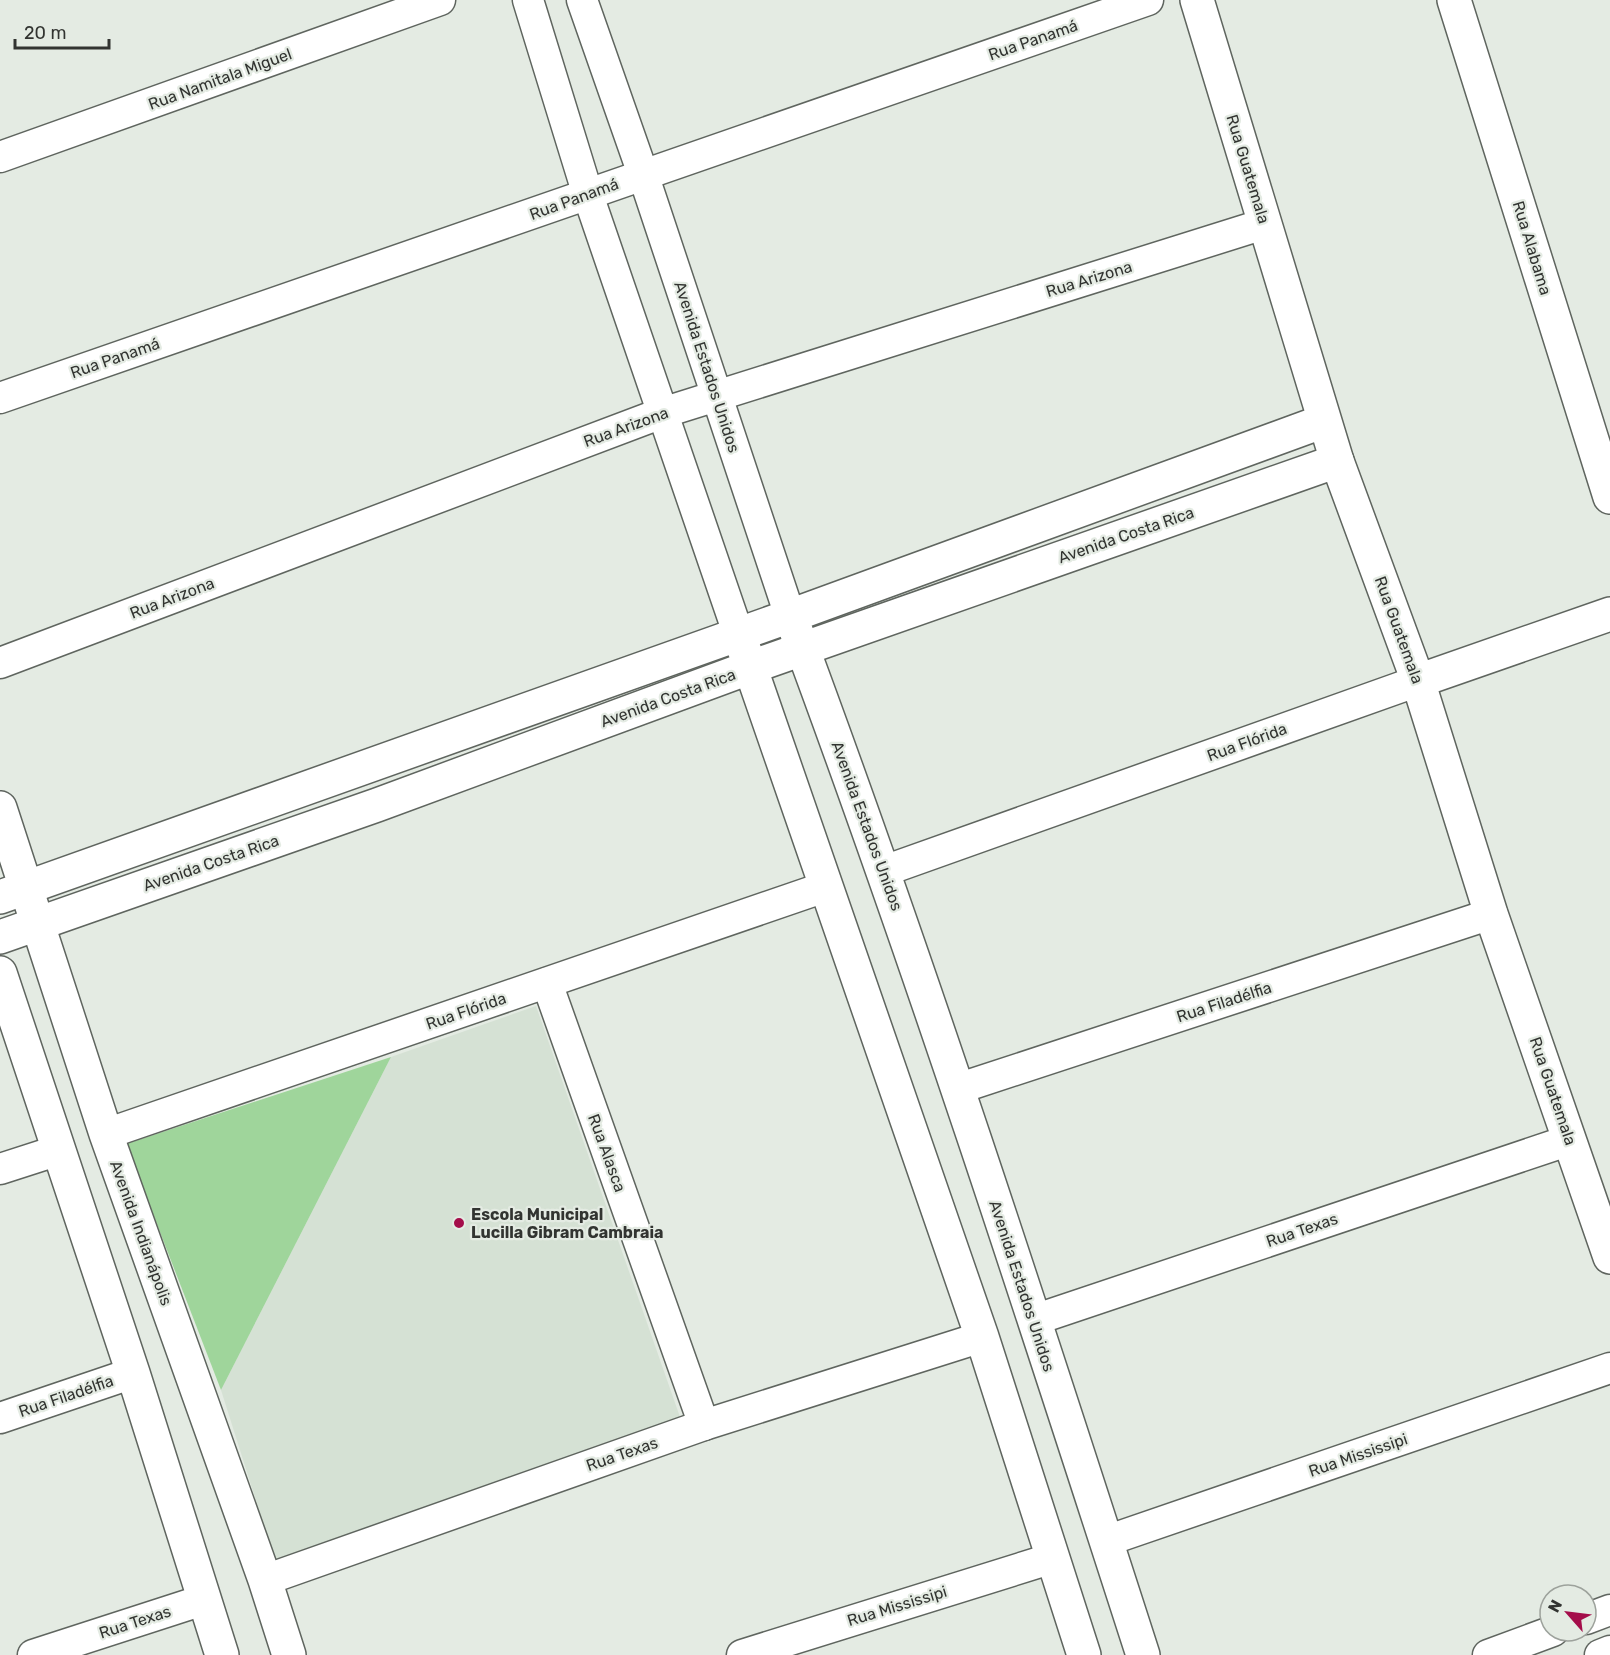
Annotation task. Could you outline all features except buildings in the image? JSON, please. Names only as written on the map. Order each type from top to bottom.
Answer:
[{"type":"street","name":"Rua Namitala Miguel","points":[[0,157],[440,0]]},
{"type":"street","points":[[528,0],[588,195],[982,1337],[1084,1655]]},
{"type":"street","name":"Avenida Estados Unidos","points":[[582,0],[643,174],[790,615],[884,871],[1143,1655]]},
{"type":"street","name":"Rua Panamá","points":[[0,398],[1148,0]]},
{"type":"street","name":"Rua Guatemala","points":[[1197,0],[1337,461],[1418,681],[1491,914],[1610,1257]]},
{"type":"street","name":"Rua Alabama","points":[[1454,0],[1610,497]]},
{"type":"street","name":"Rua Arizona","points":[[0,663],[662,413],[1264,224]]},
{"type":"street","points":[[12,893],[1324,421]]},
{"type":"street","name":"Avenida Costa Rica","points":[[0,937],[377,805],[751,667],[1337,461]]},
{"type":"street","name":"Rua Flórida","points":[[884,871],[1610,614]]},
{"type":"street","name":"Avenida Indianápolis","points":[[0,808],[12,893],[36,923],[106,1134],[265,1580],[289,1655]]},
{"type":"street","name":"Rua Flórida","points":[[106,1134],[825,887]]},
{"type":"street","name":"Rua Filadélfia","points":[[957,1089],[1491,914]]},
{"type":"street","points":[[0,973],[133,1373],[222,1655]]},
{"type":"street","name":"Rua Alasca","points":[[547,984],[704,1425]]},
{"type":"street","name":"Rua Texas","points":[[1034,1320],[1570,1140]]},
{"type":"street","points":[[0,1169],[59,1150]]},
{"type":"street","name":"Rua Texas","points":[[265,1580],[704,1425],[982,1337]]},
{"type":"street","name":"Rua Mississipi","points":[[1106,1541],[1610,1368]]},
{"type":"street","name":"Rua Filadélfia","points":[[0,1419],[133,1373]]},
{"type":"street","name":"Rua Mississipi","points":[[741,1655],[1053,1558]]},
{"type":"street","name":"Rua Texas","points":[[33,1655],[203,1600]]},
{"type":"street","points":[[1488,1655],[1538,1637]]},
{"type":"street","points":[[1600,1655],[1610,1651]]},
{"type":"shaded area","name":"Escola Municipal Lucilla Gibram Cambraia","points":[[536,1006],[680,1417],[275,1561],[221,1390],[391,1057]]},
{"type":"green space","points":[[391,1057],[221,1390],[126,1144]]},
{"type":"place","name":"Escola Municipal Lucilla Gibram Cambraia","points":[[459,1223]]}]
